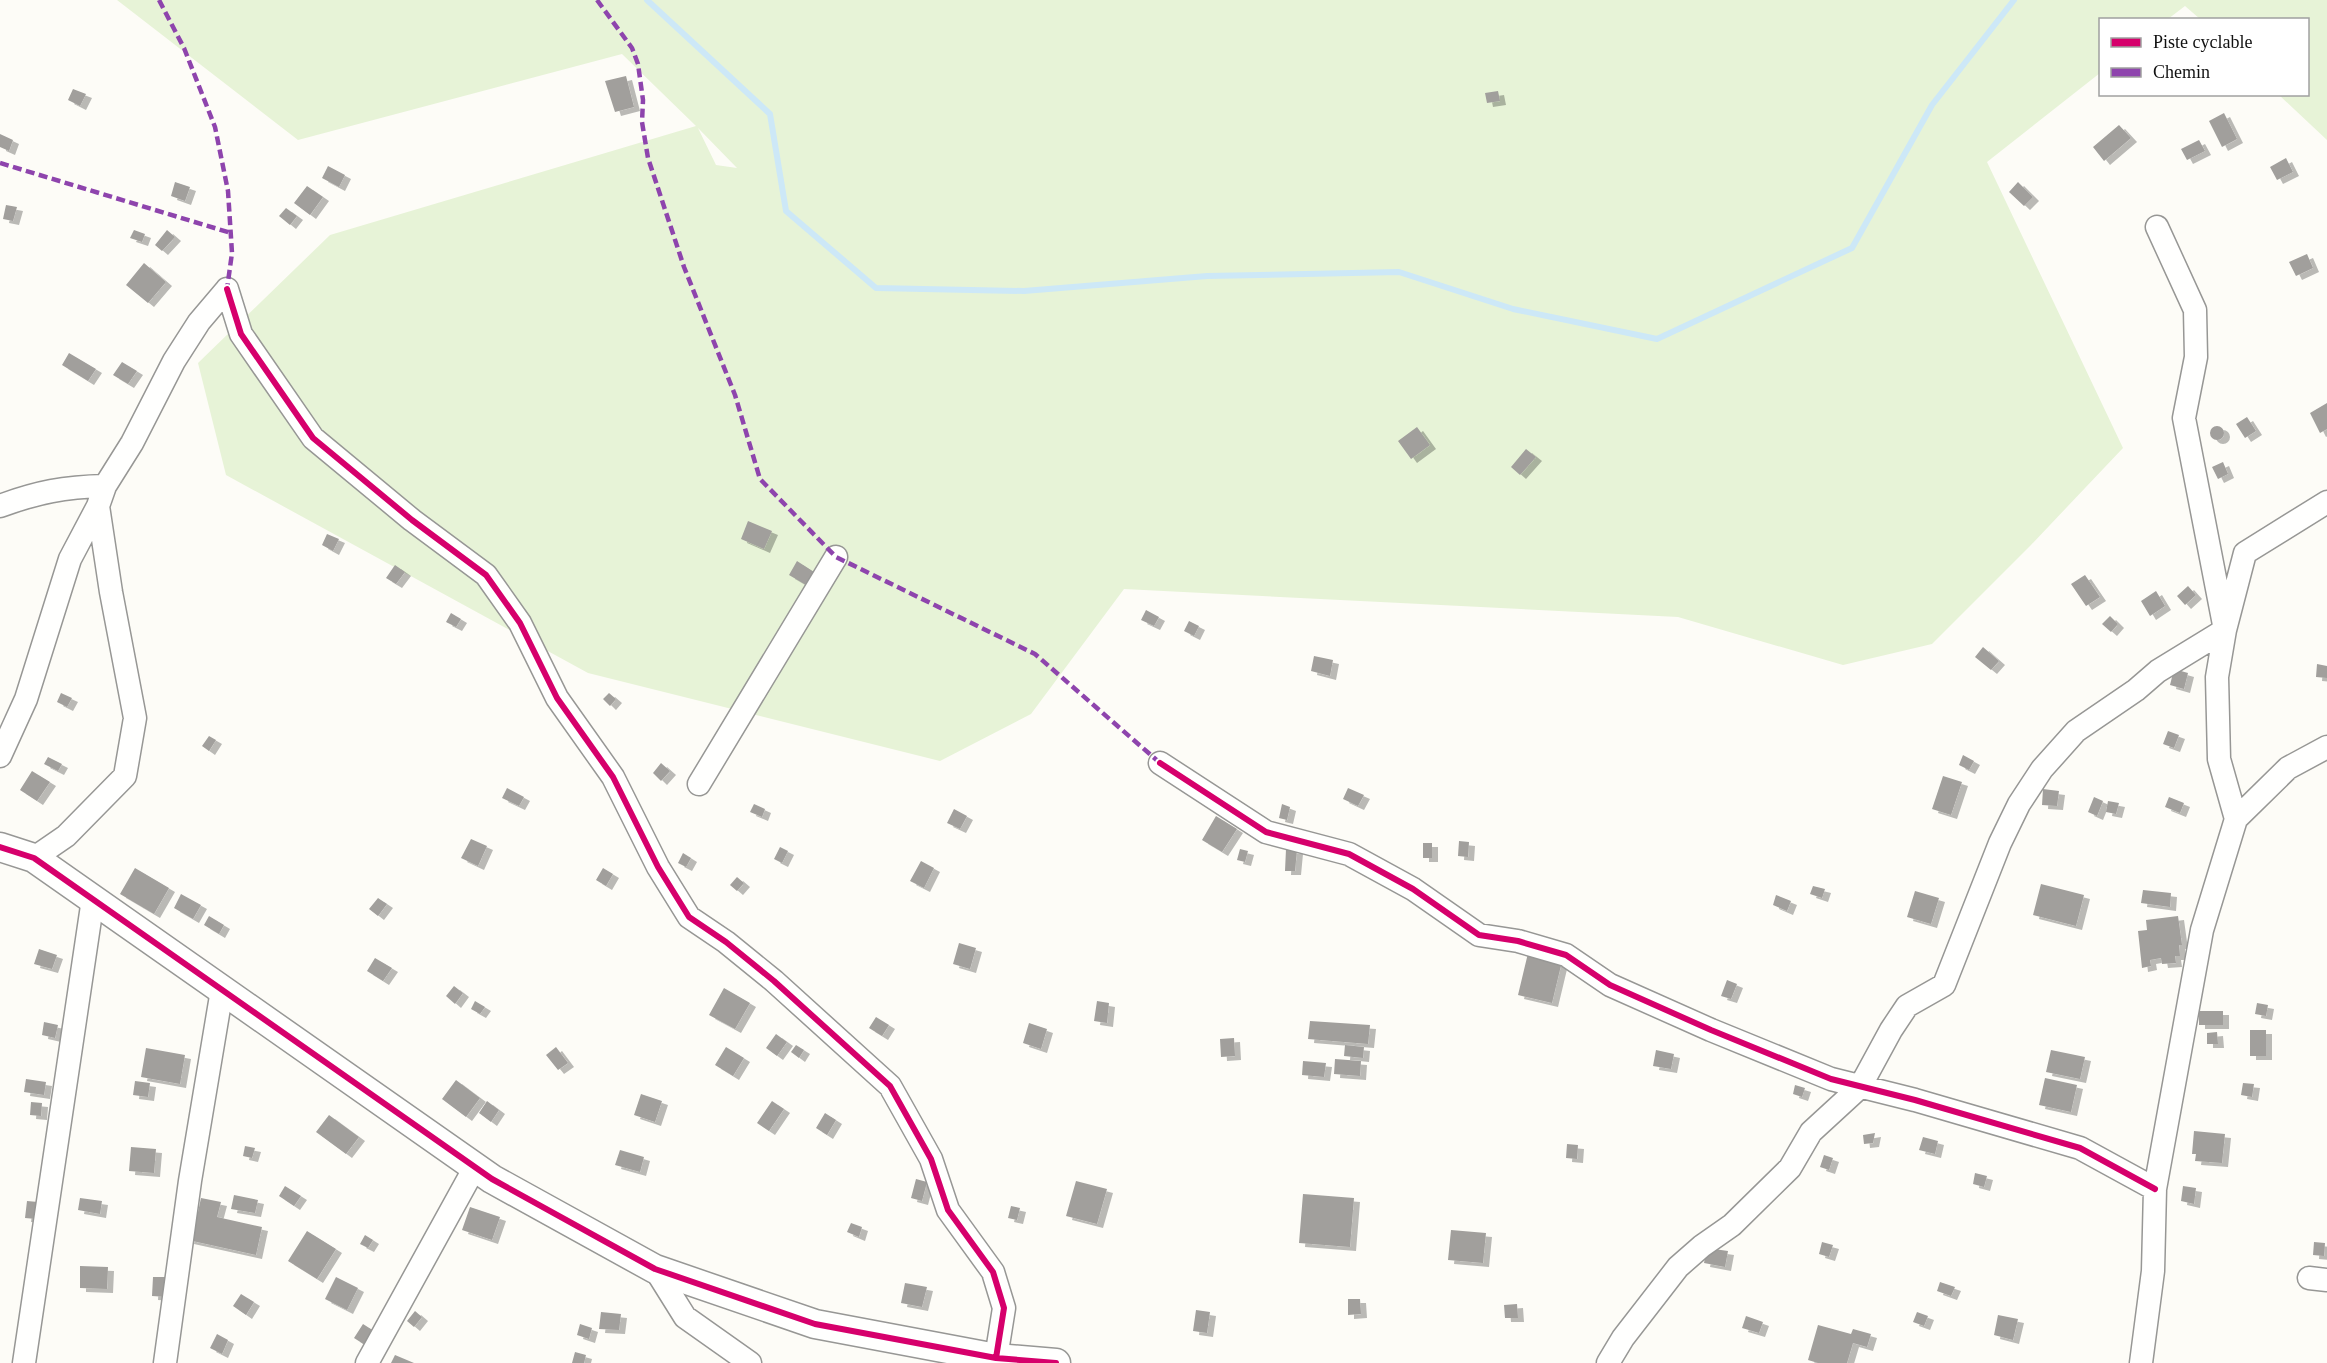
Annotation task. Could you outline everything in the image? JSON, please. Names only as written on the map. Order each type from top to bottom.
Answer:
[{"type":"street","points":[[2157,227],[2195,310],[2196,357],[2184,418],[2225,630]]},
{"type":"street","points":[[0,756],[26,699],[70,559],[174,361],[199,322],[227,289],[241,334],[313,438],[412,520],[486,575],[520,623],[557,698],[613,777],[658,867],[689,916],[726,942],[774,981],[890,1086],[931,1159],[948,1210],[993,1272],[1004,1308],[996,1358]]},
{"type":"street","points":[[0,506],[26,496],[69,487],[102,496]]},
{"type":"street","points":[[34,858],[66,836],[125,776],[135,718],[111,592],[102,496]]},
{"type":"street","points":[[2236,819],[2219,759],[2217,677],[2225,630],[2245,553],[2327,502]]},
{"type":"street","points":[[699,784],[836,557]]},
{"type":"street","points":[[1608,1363],[1623,1338],[1678,1267],[1702,1246],[1732,1226],[1790,1168],[1811,1132],[1860,1087],[1907,1006],[1944,985],[2000,843],[2019,804],[2042,769],[2076,731],[2136,690],[2158,670],[2225,630]]},
{"type":"street","points":[[2140,1363],[2153,1271],[2156,1189],[2202,930],[2236,819],[2288,768],[2327,747]]},
{"type":"street","points":[[1160,763],[1266,832],[1349,854],[1413,889],[1479,935],[1518,941],[1566,955],[1610,985],[1831,1079],[1915,1100],[2080,1148],[2156,1189]]},
{"type":"street","points":[[0,847],[34,858],[475,1167],[655,1269],[815,1324],[996,1358],[1056,1363]]},
{"type":"street","points":[[24,1363],[93,899]]},
{"type":"street","points":[[165,1363],[190,1181],[222,990]]},
{"type":"street","points":[[367,1363],[475,1167]]},
{"type":"street","points":[[655,1269],[686,1317],[750,1363]]},
{"type":"green space","points":[[117,0],[2327,0],[2327,140],[2280,96],[2309,96],[2309,18],[2199,18],[2185,6],[2169,18],[2099,18],[2099,74],[1987,162],[2123,448],[1932,644],[1843,665],[1678,617],[1124,589],[1031,714],[940,761],[588,673],[226,475],[198,363],[330,235],[696,126],[622,54],[298,140]],"holes":[[[698,128],[737,168],[716,165]]]},
{"type":"building","points":[[626,76],[634,107],[615,112],[605,81]]},
{"type":"building","points":[[73,89],[86,94],[80,106],[68,100]]},
{"type":"building","points":[[1498,91],[1500,101],[1487,103],[1485,93]]},
{"type":"building","points":[[2224,113],[2237,139],[2222,147],[2209,121]]},
{"type":"building","points":[[2119,125],[2131,138],[2104,161],[2093,147]]},
{"type":"building","points":[[0,134],[13,140],[9,151],[0,147]]},
{"type":"building","points":[[2199,140],[2205,151],[2187,160],[2181,149]]},
{"type":"building","points":[[2286,158],[2293,172],[2277,180],[2270,167]]},
{"type":"building","points":[[328,166],[345,175],[339,187],[322,178]]},
{"type":"building","points":[[175,182],[190,187],[185,201],[171,196]]},
{"type":"building","points":[[2018,182],[2033,197],[2024,206],[2009,192]]},
{"type":"building","points":[[307,186],[323,197],[310,215],[294,203]]},
{"type":"building","points":[[6,205],[17,207],[13,221],[3,219]]},
{"type":"building","points":[[286,208],[297,216],[290,225],[279,216]]},
{"type":"building","points":[[134,230],[145,234],[142,242],[130,238]]},
{"type":"building","points":[[167,230],[175,237],[162,251],[155,245]]},
{"type":"building","points":[[2307,254],[2313,268],[2296,276],[2289,262]]},
{"type":"building","points":[[144,263],[166,282],[148,303],[126,285]]},
{"type":"building","points":[[69,353],[96,369],[88,381],[62,365]]},
{"type":"building","points":[[122,362],[137,371],[128,384],[113,375]]},
{"type":"building","points":[[2327,403],[2327,429],[2320,433],[2310,413]]},
{"type":"building","points":[[2247,417],[2256,431],[2245,438],[2236,424]]},
{"type":"building","points":[[2217,426],[2222,428],[2224,433],[2222,438],[2217,440],[2212,438],[2210,433],[2212,428]]},
{"type":"building","points":[[1417,427],[1430,445],[1411,459],[1398,441]]},
{"type":"building","points":[[1526,449],[1536,457],[1520,475],[1511,467]]},
{"type":"building","points":[[2223,462],[2228,474],[2218,479],[2212,467]]},
{"type":"building","points":[[748,521],[772,531],[764,549],[741,539]]},
{"type":"building","points":[[327,534],[339,539],[333,551],[322,545]]},
{"type":"building","points":[[797,561],[814,572],[806,585],[789,575]]},
{"type":"building","points":[[395,565],[405,572],[396,584],[386,578]]},
{"type":"building","points":[[2085,575],[2100,597],[2086,606],[2071,584]]},
{"type":"building","points":[[2188,586],[2196,595],[2185,605],[2177,596]]},
{"type":"building","points":[[2156,591],[2165,606],[2150,616],[2141,601]]},
{"type":"building","points":[[1146,610],[1159,617],[1154,626],[1141,620]]},
{"type":"building","points":[[451,613],[461,619],[456,627],[446,622]]},
{"type":"building","points":[[2110,616],[2118,624],[2111,632],[2102,624]]},
{"type":"building","points":[[1189,621],[1199,626],[1194,636],[1184,631]]},
{"type":"building","points":[[1983,647],[1999,661],[1991,670],[1975,657]]},
{"type":"building","points":[[1314,656],[1333,660],[1330,676],[1311,671]]},
{"type":"building","points":[[2317,664],[2327,666],[2327,678],[2316,677]]},
{"type":"building","points":[[2174,669],[2188,673],[2184,689],[2170,685]]},
{"type":"building","points":[[61,693],[72,698],[67,707],[57,702]]},
{"type":"building","points":[[609,693],[616,699],[610,706],[603,699]]},
{"type":"building","points":[[2168,731],[2179,735],[2174,748],[2163,744]]},
{"type":"building","points":[[209,736],[216,740],[209,751],[202,746]]},
{"type":"building","points":[[1963,755],[1974,761],[1969,770],[1959,765]]},
{"type":"building","points":[[48,757],[62,764],[58,771],[44,764]]},
{"type":"building","points":[[661,763],[670,771],[661,781],[653,773]]},
{"type":"building","points":[[32,771],[50,782],[37,801],[20,790]]},
{"type":"building","points":[[1943,776],[1962,782],[1951,815],[1932,809]]},
{"type":"building","points":[[507,788],[524,797],[519,806],[502,798]]},
{"type":"building","points":[[1348,788],[1364,795],[1358,806],[1343,799]]},
{"type":"building","points":[[2043,789],[2059,791],[2057,806],[2042,805]]},
{"type":"building","points":[[2094,797],[2103,801],[2097,816],[2088,812]]},
{"type":"building","points":[[2169,797],[2184,803],[2180,813],[2165,807]]},
{"type":"building","points":[[2108,801],[2119,803],[2116,814],[2106,812]]},
{"type":"building","points":[[754,804],[765,809],[762,817],[750,812]]},
{"type":"building","points":[[1282,804],[1290,807],[1287,820],[1279,818]]},
{"type":"building","points":[[954,809],[967,816],[960,829],[947,823]]},
{"type":"building","points":[[1216,816],[1237,829],[1222,852],[1202,840]]},
{"type":"building","points":[[471,839],[487,846],[478,866],[461,858]]},
{"type":"building","points":[[1459,841],[1469,842],[1468,857],[1458,856]]},
{"type":"building","points":[[1423,843],[1432,843],[1432,858],[1423,858]]},
{"type":"building","points":[[780,847],[788,851],[782,863],[774,859]]},
{"type":"building","points":[[1240,849],[1248,851],[1245,862],[1237,860]]},
{"type":"building","points":[[1286,849],[1297,850],[1295,871],[1285,871]]},
{"type":"building","points":[[683,853],[691,858],[686,867],[678,863]]},
{"type":"building","points":[[921,861],[934,868],[924,888],[910,881]]},
{"type":"building","points":[[135,868],[169,888],[154,914],[120,894]]},
{"type":"building","points":[[603,868],[613,874],[606,886],[596,880]]},
{"type":"building","points":[[737,877],[744,883],[737,891],[730,885]]},
{"type":"building","points":[[2041,884],[2084,895],[2076,926],[2033,915]]},
{"type":"building","points":[[1813,886],[1825,889],[1822,898],[1810,894]]},
{"type":"building","points":[[2143,890],[2171,893],[2170,907],[2141,903]]},
{"type":"building","points":[[1915,891],[1939,898],[1931,924],[1907,917]]},
{"type":"building","points":[[181,894],[201,905],[193,919],[174,908]]},
{"type":"building","points":[[1776,895],[1791,901],[1787,911],[1773,905]]},
{"type":"building","points":[[378,898],[387,904],[378,916],[369,909]]},
{"type":"building","points":[[209,916],[224,925],[219,934],[204,925]]},
{"type":"building","points":[[2178,916],[2182,945],[2179,945],[2180,956],[2175,956],[2176,963],[2162,964],[2161,958],[2150,960],[2151,966],[2142,968],[2138,931],[2147,930],[2146,920]]},
{"type":"building","points":[[959,943],[976,948],[970,969],[953,964]]},
{"type":"building","points":[[39,949],[57,955],[52,969],[34,964]]},
{"type":"building","points":[[1529,949],[1563,957],[1552,1003],[1518,995]]},
{"type":"building","points":[[375,958],[392,968],[383,981],[367,971]]},
{"type":"building","points":[[1727,980],[1737,984],[1731,999],[1721,996]]},
{"type":"building","points":[[454,986],[463,993],[455,1004],[446,996]]},
{"type":"building","points":[[724,988],[750,1003],[735,1029],[709,1015]]},
{"type":"building","points":[[475,1001],[485,1007],[480,1014],[471,1009]]},
{"type":"building","points":[[1097,1001],[1109,1003],[1107,1023],[1094,1021]]},
{"type":"building","points":[[2257,1003],[2268,1005],[2266,1016],[2255,1014]]},
{"type":"building","points":[[2199,1011],[2223,1011],[2223,1025],[2199,1025]]},
{"type":"building","points":[[876,1017],[889,1025],[882,1036],[869,1028]]},
{"type":"building","points":[[1310,1021],[1370,1025],[1368,1044],[1308,1039]]},
{"type":"building","points":[[44,1022],[58,1025],[55,1038],[42,1035]]},
{"type":"building","points":[[1029,1023],[1047,1029],[1041,1049],[1023,1043]]},
{"type":"building","points":[[2250,1030],[2266,1030],[2266,1056],[2250,1056]]},
{"type":"building","points":[[2217,1032],[2218,1044],[2207,1044],[2207,1033]]},
{"type":"building","points":[[776,1034],[787,1042],[777,1056],[766,1048]]},
{"type":"building","points":[[1234,1038],[1235,1056],[1221,1057],[1220,1039]]},
{"type":"building","points":[[796,1045],[804,1050],[799,1058],[791,1052]]},
{"type":"building","points":[[1345,1045],[1364,1047],[1363,1058],[1344,1056]]},
{"type":"building","points":[[556,1047],[568,1063],[558,1070],[546,1055]]},
{"type":"building","points":[[726,1047],[744,1058],[733,1076],[715,1065]]},
{"type":"building","points":[[146,1048],[185,1055],[180,1084],[141,1077]]},
{"type":"building","points":[[1656,1050],[1674,1054],[1671,1069],[1653,1066]]},
{"type":"building","points":[[2051,1050],[2085,1057],[2080,1079],[2046,1072]]},
{"type":"building","points":[[1335,1059],[1361,1061],[1360,1076],[1334,1074]]},
{"type":"building","points":[[1303,1061],[1326,1063],[1324,1077],[1302,1075]]},
{"type":"building","points":[[2045,1078],[2077,1085],[2071,1112],[2039,1105]]},
{"type":"building","points":[[26,1079],[46,1082],[44,1095],[24,1092]]},
{"type":"building","points":[[456,1080],[480,1098],[466,1117],[442,1099]]},
{"type":"building","points":[[135,1081],[150,1083],[148,1097],[133,1095]]},
{"type":"building","points":[[2243,1083],[2254,1084],[2252,1097],[2241,1095]]},
{"type":"building","points":[[1795,1085],[1805,1088],[1802,1097],[1793,1094]]},
{"type":"building","points":[[641,1094],[662,1101],[655,1122],[634,1115]]},
{"type":"building","points":[[487,1101],[499,1110],[491,1122],[479,1113]]},
{"type":"building","points":[[772,1101],[784,1109],[769,1131],[757,1123]]},
{"type":"building","points":[[31,1102],[42,1103],[41,1116],[30,1115]]},
{"type":"building","points":[[825,1113],[836,1120],[827,1135],[816,1128]]},
{"type":"building","points":[[329,1115],[359,1137],[346,1154],[316,1132]]},
{"type":"building","points":[[2194,1131],[2225,1134],[2222,1163],[2195,1161],[2196,1154],[2192,1154]]},
{"type":"building","points":[[1875,1133],[1873,1143],[1864,1144],[1863,1135]]},
{"type":"building","points":[[1923,1137],[1938,1141],[1935,1154],[1919,1150]]},
{"type":"building","points":[[1567,1144],[1578,1145],[1577,1159],[1566,1158]]},
{"type":"building","points":[[245,1146],[255,1148],[252,1158],[243,1156]]},
{"type":"building","points":[[131,1147],[156,1149],[154,1173],[129,1171]]},
{"type":"building","points":[[620,1150],[644,1157],[640,1172],[615,1165]]},
{"type":"building","points":[[1824,1155],[1833,1158],[1829,1170],[1820,1167]]},
{"type":"building","points":[[1975,1173],[1987,1176],[1984,1187],[1973,1184]]},
{"type":"building","points":[[916,1179],[927,1182],[922,1201],[911,1198]]},
{"type":"building","points":[[1076,1181],[1107,1189],[1097,1224],[1066,1216]]},
{"type":"building","points":[[285,1186],[301,1196],[294,1206],[279,1196]]},
{"type":"building","points":[[2183,1186],[2196,1188],[2194,1204],[2181,1201]]},
{"type":"building","points":[[1303,1194],[1354,1198],[1350,1247],[1299,1243]]},
{"type":"building","points":[[234,1195],[258,1200],[255,1213],[231,1209]]},
{"type":"building","points":[[80,1198],[102,1201],[100,1214],[78,1210]]},
{"type":"building","points":[[201,1198],[221,1202],[217,1217],[262,1227],[256,1255],[188,1240],[194,1212],[198,1212]]},
{"type":"building","points":[[27,1201],[38,1202],[36,1219],[25,1218]]},
{"type":"building","points":[[1011,1206],[1020,1208],[1017,1220],[1008,1218]]},
{"type":"building","points":[[470,1207],[500,1217],[492,1240],[462,1230]]},
{"type":"building","points":[[851,1223],[862,1227],[859,1237],[847,1232]]},
{"type":"building","points":[[1451,1230],[1486,1233],[1483,1263],[1448,1260]]},
{"type":"building","points":[[307,1231],[336,1249],[317,1279],[288,1261]]},
{"type":"building","points":[[365,1235],[373,1240],[368,1248],[360,1244]]},
{"type":"building","points":[[1822,1242],[1833,1245],[1829,1257],[1819,1254]]},
{"type":"building","points":[[2314,1242],[2325,1243],[2324,1256],[2313,1255]]},
{"type":"building","points":[[1707,1248],[1728,1251],[1725,1267],[1704,1263]]},
{"type":"building","points":[[80,1266],[108,1267],[107,1289],[80,1288]]},
{"type":"building","points":[[153,1277],[168,1277],[167,1297],[152,1296]]},
{"type":"building","points":[[336,1277],[358,1288],[347,1310],[325,1299]]},
{"type":"building","points":[[1940,1282],[1955,1287],[1951,1296],[1937,1291]]},
{"type":"building","points":[[905,1283],[927,1287],[922,1307],[901,1303]]},
{"type":"building","points":[[241,1294],[254,1302],[246,1315],[233,1306]]},
{"type":"building","points":[[1348,1299],[1360,1299],[1361,1314],[1348,1315]]},
{"type":"building","points":[[1517,1304],[1518,1318],[1505,1318],[1504,1305]]},
{"type":"building","points":[[1196,1310],[1210,1312],[1207,1333],[1193,1331]]},
{"type":"building","points":[[415,1311],[422,1317],[414,1327],[407,1321]]},
{"type":"building","points":[[601,1312],[621,1314],[619,1330],[599,1329]]},
{"type":"building","points":[[1917,1312],[1928,1316],[1924,1326],[1913,1322]]},
{"type":"building","points":[[1998,1315],[2018,1319],[2013,1340],[1994,1335]]},
{"type":"building","points":[[1746,1316],[1763,1322],[1759,1333],[1742,1328]]},
{"type":"building","points":[[363,1324],[374,1331],[365,1345],[354,1338]]},
{"type":"building","points":[[580,1324],[592,1328],[589,1339],[577,1335]]},
{"type":"building","points":[[1818,1325],[1851,1334],[1853,1329],[1871,1334],[1867,1347],[1853,1343],[1847,1363],[1818,1363],[1808,1360]]},
{"type":"building","points":[[217,1334],[228,1340],[222,1354],[210,1348]]},
{"type":"building","points":[[575,1352],[586,1355],[584,1363],[572,1363]]},
{"type":"building","points":[[395,1355],[414,1363],[391,1363]]},
{"type":"waterway","points":[[647,0],[770,114],[786,211],[876,288],[1024,291],[1207,276],[1399,272],[1513,309],[1657,339],[1852,248],[1932,105],[2014,0]]},
{"type":"marked path","points":[[159,0],[184,48],[215,127],[228,191],[232,253],[227,289]]},
{"type":"marked path","points":[[597,0],[632,48],[638,64],[643,100],[642,122],[648,158],[684,267],[735,395],[760,479],[836,557],[1035,654],[1160,763]]},
{"type":"marked path","points":[[0,163],[231,233]]},
{"type":"cycle path","points":[[227,289],[241,334],[313,438],[412,520],[486,575],[520,623],[557,698],[613,777],[658,867],[689,917],[726,942],[774,981],[890,1086],[931,1159],[948,1210],[993,1272],[1004,1308],[996,1358]]},
{"type":"cycle path","points":[[1160,763],[1266,832],[1349,854],[1413,889],[1479,935],[1518,941],[1566,955],[1610,985],[1711,1030],[1831,1079],[1915,1100],[2080,1148],[2155,1189]]},
{"type":"cycle path","points":[[0,847],[34,858],[492,1179],[655,1269],[815,1324],[996,1358],[1056,1363]]}]
